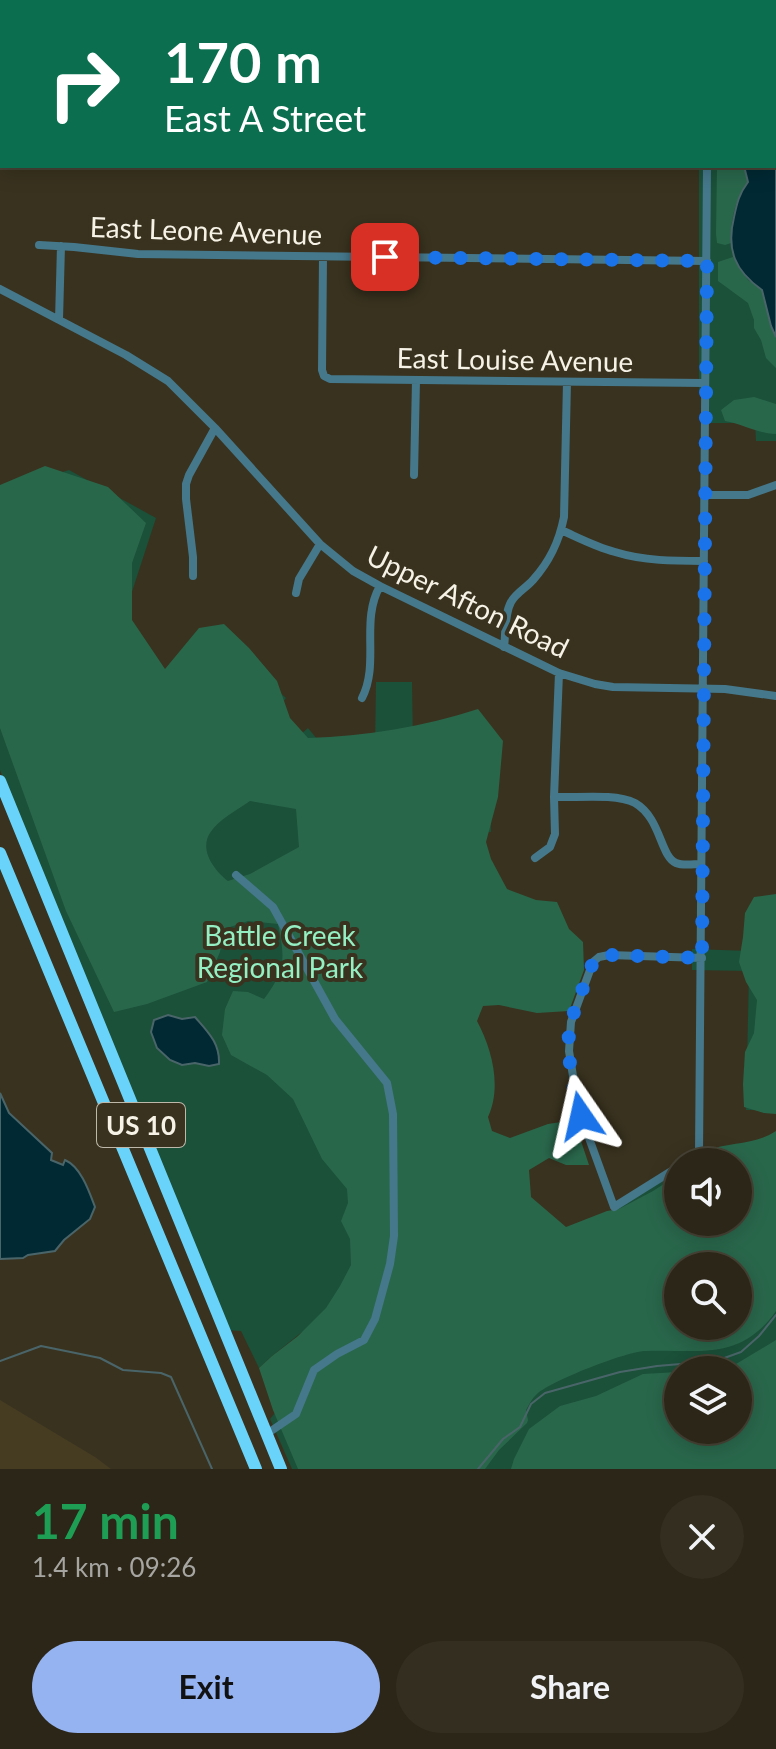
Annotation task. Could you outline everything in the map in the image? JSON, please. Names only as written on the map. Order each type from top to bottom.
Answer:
[{"type":"highway","name":"US 10","points":[[0,781],[281,1469]]},
{"type":"highway","name":"US 10","points":[[0,853],[256,1469]]},
{"type":"street","points":[[699,1148],[707,168]]},
{"type":"street","name":"East Leone Avenue","points":[[39,245],[138,254],[707,261]]},
{"type":"street","points":[[59,320],[61,246]]},
{"type":"street","name":"East Louise Avenue","points":[[323,257],[322,370],[324,376],[330,379],[705,383]]},
{"type":"street","name":"Upper Afton Road","points":[[0,289],[136,360],[168,381],[320,544],[353,571],[380,586],[577,679],[613,687],[745,691],[776,696]]},
{"type":"street","points":[[414,475],[416,380]]},
{"type":"street","points":[[504,647],[506,618],[511,603],[550,559],[558,544],[564,517],[567,382]]},
{"type":"street","points":[[193,576],[186,484],[215,428]]},
{"type":"street","points":[[704,495],[748,495],[776,485]]},
{"type":"street","points":[[561,530],[633,557],[704,561]]},
{"type":"street","points":[[296,593],[299,579],[320,544]]},
{"type":"street","points":[[362,698],[368,677],[370,610],[380,586]]},
{"type":"street","points":[[535,858],[545,852],[553,841],[555,831],[559,673]]},
{"type":"street","points":[[554,797],[630,801],[649,815],[667,854],[674,862],[701,864]]},
{"type":"street","points":[[236,875],[273,907],[335,1019],[387,1083],[393,1114],[394,1236],[375,1319],[364,1340],[314,1370],[296,1414],[268,1433]]},
{"type":"street","points":[[664,1176],[614,1207],[581,1116],[569,1051],[571,1022],[593,962],[599,957],[702,958]]},
{"type":"shaded area","points":[[0,1400],[95,1457],[111,1469],[0,1469]]},
{"type":"green space","points":[[699,168],[776,168],[776,441],[756,441],[755,423],[706,423],[706,394],[699,394]]},
{"type":"green space","points":[[717,168],[744,168],[748,182],[734,211],[731,243],[717,243]]},
{"type":"green space","points":[[733,257],[748,280],[762,290],[776,337],[776,368],[766,358],[748,303],[718,281],[718,262]]},
{"type":"green space","points":[[754,397],[776,404],[776,434],[725,421],[721,410],[734,400]]},
{"type":"green space","name":"Battle Creek Regional Park","points":[[45,466],[108,487],[146,523],[132,563],[132,620],[165,669],[199,628],[224,624],[277,681],[290,718],[308,738],[394,730],[478,709],[503,741],[498,797],[486,842],[491,859],[507,889],[536,900],[557,902],[569,929],[583,942],[584,970],[569,1011],[537,1013],[499,1005],[483,1006],[477,1021],[487,1044],[495,1081],[488,1117],[492,1131],[510,1138],[548,1124],[574,1120],[589,1165],[566,1165],[549,1158],[529,1170],[531,1197],[566,1227],[619,1209],[664,1184],[664,1236],[752,1236],[752,1148],[713,1148],[760,1139],[776,1131],[776,1311],[752,1335],[752,1252],[664,1252],[664,1340],[744,1340],[733,1346],[701,1351],[636,1352],[557,1382],[534,1397],[526,1410],[527,1423],[499,1450],[485,1469],[298,1469],[259,1368],[326,1308],[351,1265],[350,1239],[341,1221],[348,1203],[347,1189],[322,1159],[293,1099],[267,1075],[231,1055],[222,1035],[225,1009],[233,991],[248,992],[264,999],[276,980],[282,963],[278,924],[248,921],[224,929],[220,952],[207,982],[147,1004],[114,1012],[66,911],[0,728],[0,485]],"holes":[[[250,801],[296,809],[299,847],[250,874],[228,881],[218,871],[207,853],[207,839],[228,816]]]},
{"type":"green space","name":"Battle Creek Regional Park","points":[[69,470],[156,518],[128,604],[127,620],[163,685],[208,628],[286,698],[269,722],[285,748],[308,728],[326,750],[375,748],[376,682],[412,682],[413,743],[488,734],[491,832],[469,831],[466,1017],[486,1130],[527,1233],[593,1238],[614,1207],[664,1176],[664,1236],[752,1236],[752,1154],[776,1140],[776,1469],[292,1469],[270,1419],[337,1337],[302,1332],[259,1368],[241,1331],[222,1330],[50,908],[0,770],[0,492]]},
{"type":"green space","points":[[776,894],[776,1114],[744,1107],[745,1052],[754,1033],[757,1000],[739,962],[745,913],[754,897]]},
{"type":"green space","points":[[692,949],[751,951],[776,1110],[746,1110],[749,971],[692,970]]},
{"type":"green space","points":[[776,1340],[776,1469],[511,1469],[529,1429],[560,1406],[596,1396],[643,1374],[664,1373],[664,1444],[752,1444],[752,1356],[749,1356]]},
{"type":"water","points":[[744,168],[776,168],[776,337],[762,290],[739,267],[732,250],[737,203],[748,182]]},
{"type":"water","points":[[168,1015],[182,1019],[195,1017],[215,1044],[219,1064],[182,1065],[170,1060],[157,1048],[151,1032],[154,1020]]},
{"type":"water","points":[[0,1093],[9,1113],[52,1153],[51,1160],[63,1165],[65,1160],[76,1168],[95,1207],[90,1219],[55,1251],[0,1259]]},
{"type":"waterway","points":[[478,1469],[503,1439],[520,1427],[531,1404],[545,1393],[620,1372],[716,1361],[741,1352],[776,1315]]},
{"type":"waterway","points":[[0,1361],[41,1346],[100,1358],[123,1370],[161,1373],[171,1377],[212,1469]]},
{"type":"route","points":[[385,257],[707,261],[702,958],[609,955],[593,962],[569,1035],[581,1116]]}]
